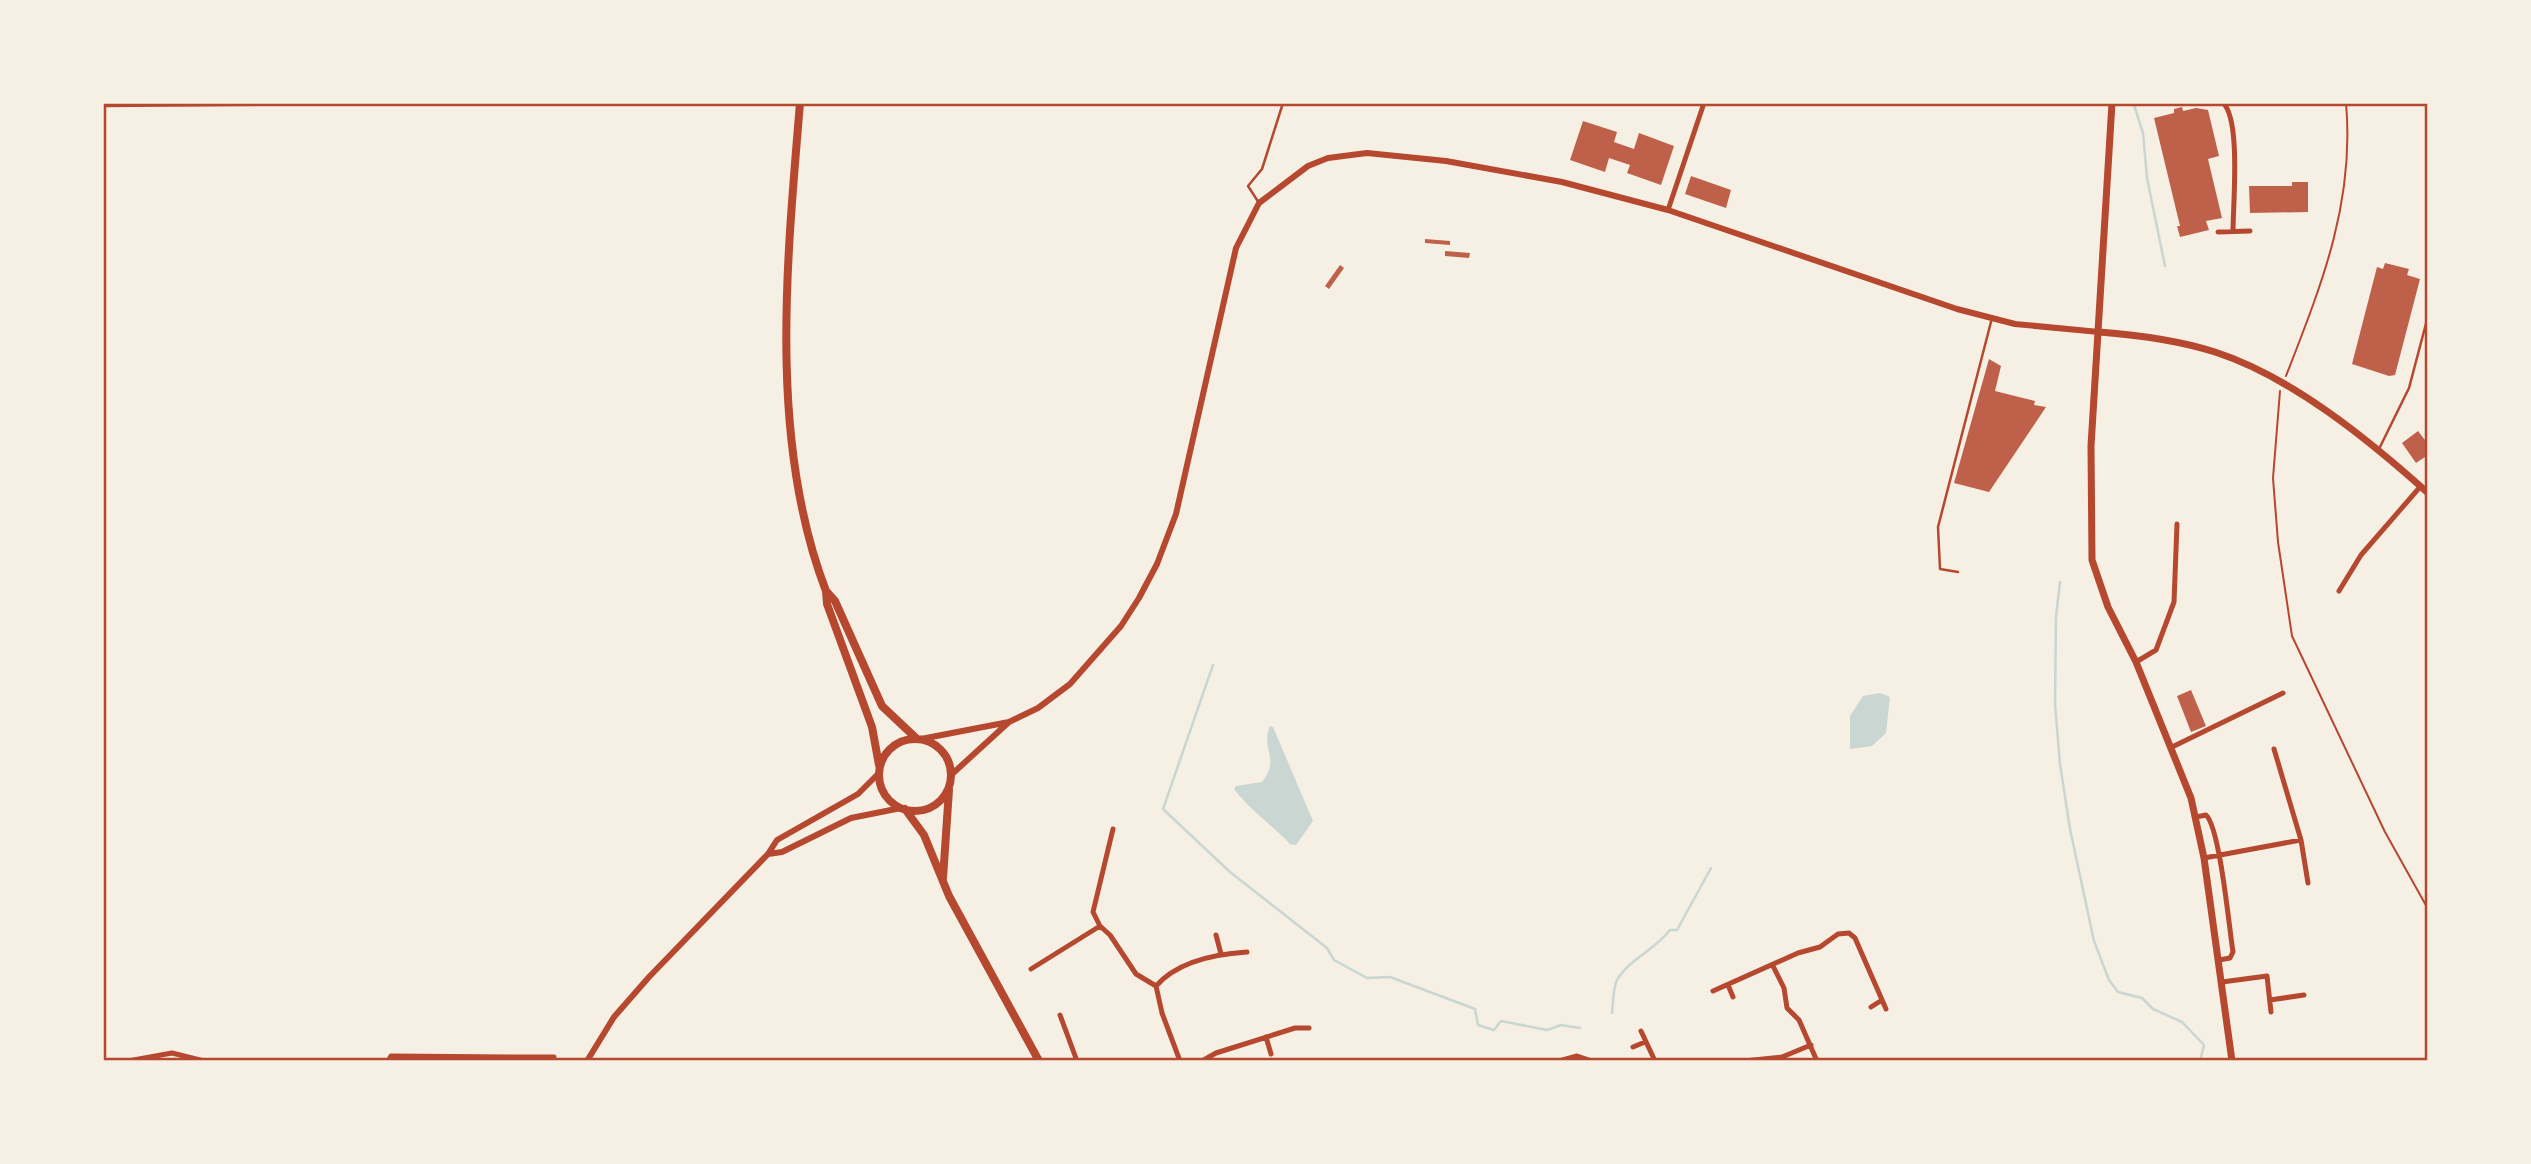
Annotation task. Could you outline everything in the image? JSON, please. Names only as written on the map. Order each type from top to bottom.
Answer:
[{"type":"main road","points":[[800,103],[789,242],[791,436],[807,528],[826,591],[827,604],[872,727],[885,795],[903,809],[924,835],[936,870],[943,878]]},
{"type":"main road","points":[[2112,103],[2091,446],[2092,560],[2108,607],[2136,663],[2172,747],[2196,817],[2232,1061]]},
{"type":"main road","points":[[2099,332],[2184,344],[2218,353],[2265,374],[2379,450],[2428,494]]},
{"type":"main road","points":[[826,591],[835,601],[882,706],[919,739],[940,749],[948,761],[950,778],[943,878],[949,896],[1007,1006],[1040,1061]]},
{"type":"main road","points":[[879,770],[894,745],[919,739]]},
{"type":"main road","points":[[903,809],[921,810],[934,805],[944,795],[950,778]]},
{"type":"street","points":[[1668,210],[1704,103]]},
{"type":"street","points":[[2223,103],[2228,108],[2233,125],[2233,231]]},
{"type":"street","points":[[919,739],[1009,722],[1038,708],[1070,684],[1121,626],[1157,564],[1176,514],[1227,277],[1236,247],[1259,203],[1308,166],[1328,158],[1367,153],[1446,161],[1562,181],[1668,210],[1992,318],[2099,332]]},
{"type":"street","points":[[2218,232],[2250,231]]},
{"type":"street","points":[[2339,591],[2361,555],[2420,487]]},
{"type":"street","points":[[2136,663],[2159,646],[2174,602],[2177,524]]},
{"type":"street","points":[[2172,747],[2283,693]]},
{"type":"street","points":[[950,778],[1009,722]]},
{"type":"street","points":[[2274,749],[2301,840],[2308,883]]},
{"type":"street","points":[[587,1061],[614,1017],[768,854],[777,840],[858,794],[879,770]]},
{"type":"street","points":[[768,854],[782,852],[851,818],[903,809]]},
{"type":"street","points":[[2196,817],[2206,815],[2211,819],[2219,855],[2233,952],[2230,958],[2219,960]]},
{"type":"street","points":[[1113,829],[1093,912],[1100,926],[1110,935],[1136,974],[1156,986],[1178,1058],[1167,1061]]},
{"type":"street","points":[[2204,858],[2301,840]]},
{"type":"street","points":[[1031,970],[1100,926]]},
{"type":"street","points":[[1713,991],[1798,953],[1821,947],[1838,934],[1849,933],[1855,938],[1886,1009]]},
{"type":"street","points":[[1216,935],[1221,954]]},
{"type":"street","points":[[1156,986],[1164,978],[1193,961],[1221,954],[1247,952]]},
{"type":"street","points":[[1773,965],[1784,988],[1787,1008],[1799,1020],[1817,1061]]},
{"type":"street","points":[[2222,982],[2267,976],[2272,1012]]},
{"type":"street","points":[[1728,985],[1733,997]]},
{"type":"street","points":[[2270,1000],[2304,995]]},
{"type":"street","points":[[1871,1007],[1882,1000]]},
{"type":"street","points":[[1060,1015],[1077,1061]]},
{"type":"street","points":[[1202,1061],[1216,1053],[1295,1028],[1309,1028]]},
{"type":"street","points":[[1641,1031],[1655,1061]]},
{"type":"street","points":[[1266,1037],[1271,1054]]},
{"type":"street","points":[[1633,1048],[1645,1042]]},
{"type":"street","points":[[1744,1061],[1782,1057],[1811,1045]]},
{"type":"street","points":[[128,1061],[172,1053],[204,1061]]},
{"type":"street","points":[[388,1061],[391,1056],[520,1059],[554,1057]]},
{"type":"street","points":[[1559,1061],[1577,1056],[1592,1061]]},
{"type":"street","points":[[263,1061],[289,1061]]},
{"type":"lane","points":[[103,106],[450,103]]},
{"type":"lane","points":[[1259,203],[1248,186],[1262,169],[1283,103]]},
{"type":"lane","points":[[2379,450],[2409,388],[2428,316]]},
{"type":"lane","points":[[1958,572],[1940,569],[1938,527],[1992,318]]},
{"type":"path","points":[[2346,103],[2345,179],[2331,257],[2279,394],[2273,478],[2278,542],[2292,636],[2385,832],[2428,909]]},
{"type":"shaded area","points":[[1880,693],[1890,697],[1886,733],[1872,746],[1850,749],[1850,716],[1863,696]]},
{"type":"shaded area","points":[[1270,726],[1273,727],[1313,821],[1296,845],[1290,844],[1234,789],[1236,786],[1262,782],[1267,774],[1270,766],[1267,741]]},
{"type":"building","points":[[2182,107],[2183,111],[2196,108],[2208,110],[2219,156],[2208,159],[2222,218],[2206,221],[2209,230],[2180,237],[2177,226],[2180,226],[2154,118],[2174,113],[2174,109]]},
{"type":"building","points":[[1583,121],[1617,132],[1614,142],[1634,149],[1639,133],[1674,146],[1661,185],[1627,173],[1630,165],[1609,158],[1605,172],[1570,160]]},
{"type":"building","points":[[1691,176],[1731,190],[1726,208],[1685,194]]},
{"type":"building","points":[[2292,182],[2308,182],[2308,212],[2250,213],[2249,186],[2292,186]]},
{"type":"building","points":[[1425,239],[1450,241],[1450,245],[1425,243]]},
{"type":"building","points":[[1445,251],[1470,253],[1469,258],[1445,256]]},
{"type":"building","points":[[2385,263],[2409,269],[2407,275],[2420,279],[2395,375],[2389,376],[2352,364],[2377,267],[2383,269]]},
{"type":"building","points":[[1340,265],[1344,268],[1329,289],[1325,286]]},
{"type":"building","points":[[1989,359],[2001,366],[1995,391],[2035,401],[2034,405],[2046,407],[1989,492],[1954,483]]},
{"type":"building","points":[[2418,431],[2428,444],[2428,455],[2416,463],[2402,443]]},
{"type":"building","points":[[2191,690],[2206,726],[2191,732],[2177,696]]},
{"type":"waterway","points":[[2134,105],[2143,133],[2147,178],[2165,266]]},
{"type":"waterway","points":[[2060,582],[2056,617],[2055,704],[2060,764],[2070,829],[2094,941],[2109,980],[2118,992],[2142,998],[2153,1009],[2182,1022],[2204,1045],[2200,1061]]},
{"type":"waterway","points":[[1213,665],[1163,809],[1230,872],[1327,948],[1334,960],[1367,978],[1390,977],[1475,1009],[1478,1025],[1494,1030],[1501,1021],[1547,1030],[1561,1025],[1580,1028]]},
{"type":"waterway","points":[[1612,1013],[1617,980],[1628,966],[1670,930],[1677,930],[1711,868]]}]
